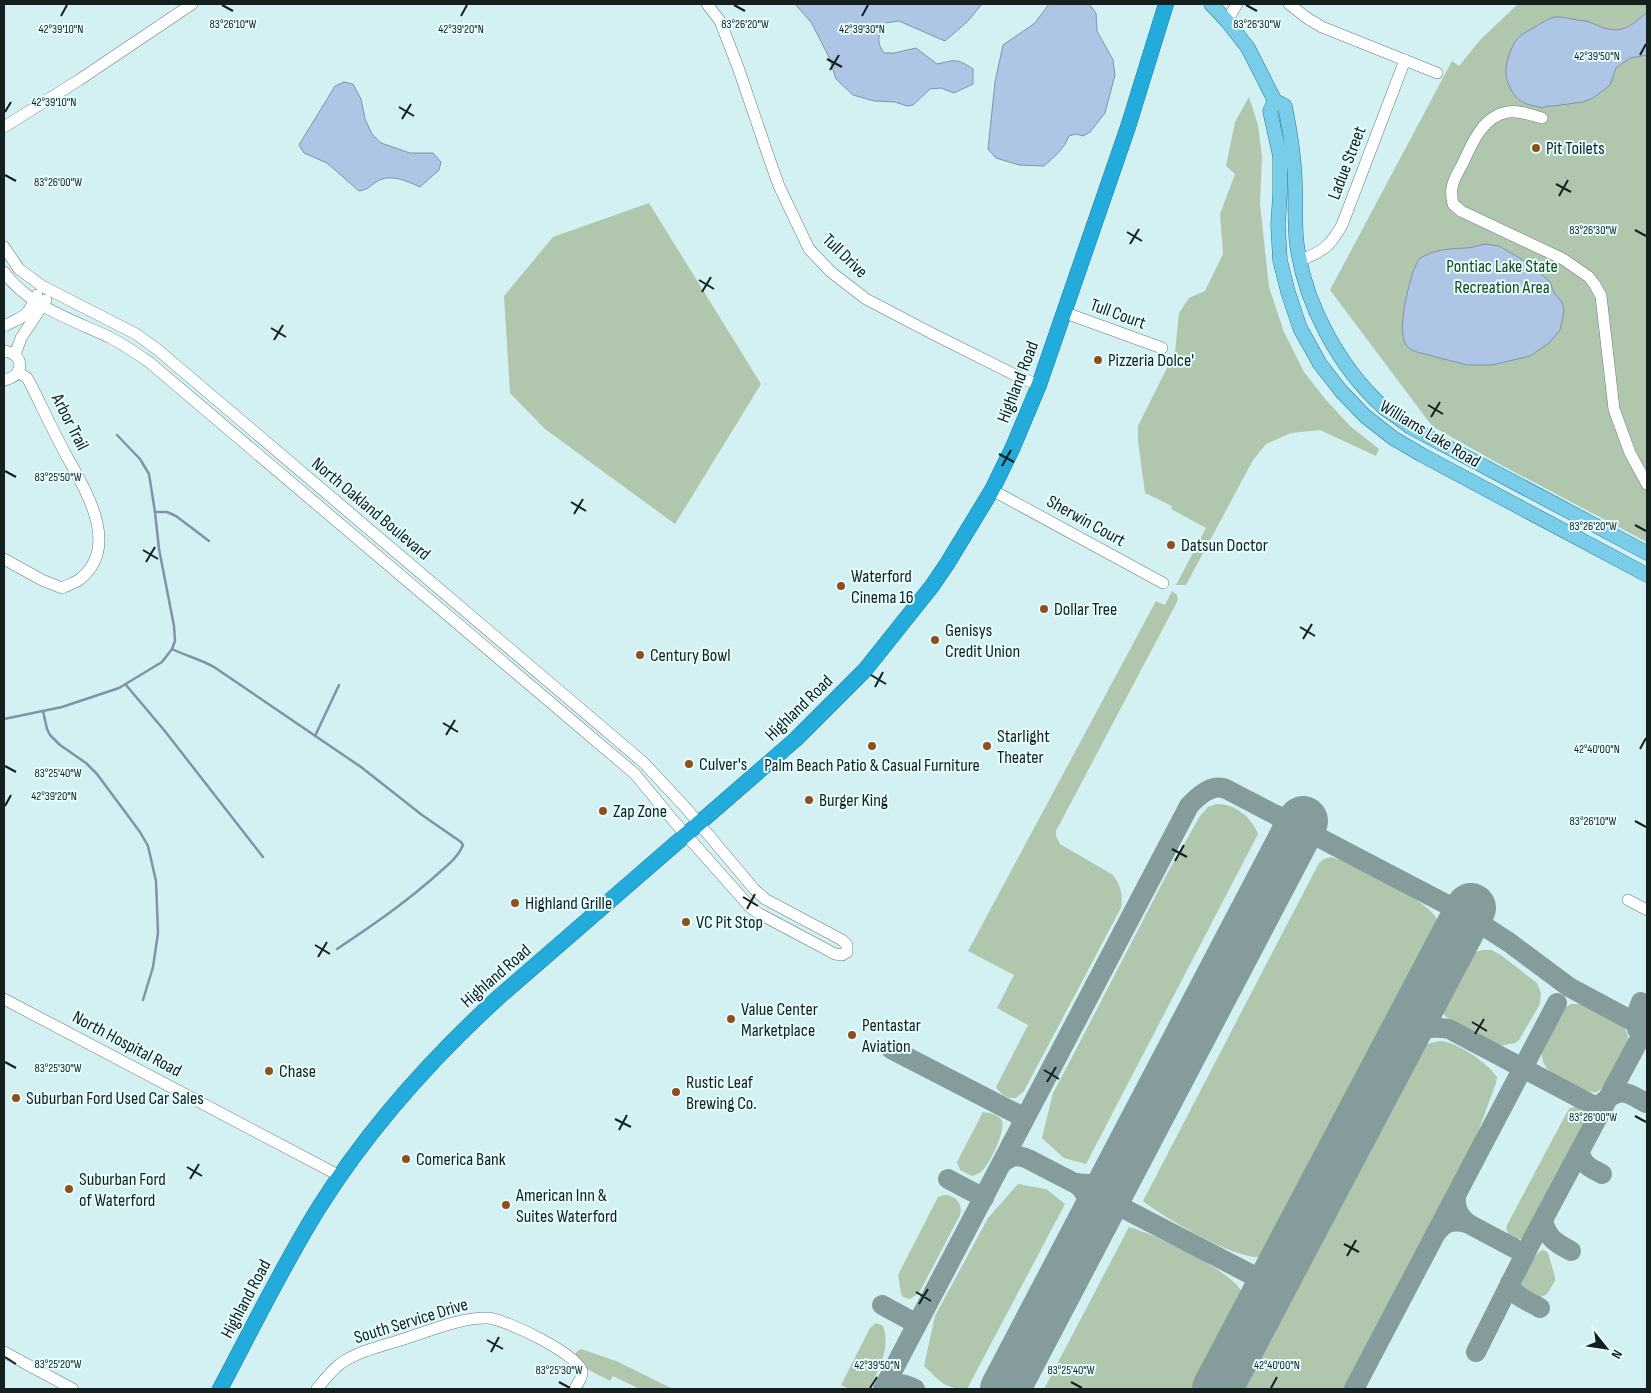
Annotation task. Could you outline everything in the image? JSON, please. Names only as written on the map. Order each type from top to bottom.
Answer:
[{"type":"highway","name":"Highland Road","points":[[220,1389],[295,1247],[340,1176],[393,1105],[445,1048],[500,996],[789,745],[865,670],[932,586],[963,540],[992,490],[1013,447],[1039,385],[1128,127],[1166,4]]},
{"type":"main road","name":"Williams Lake Road","points":[[1211,4],[1248,48],[1275,101],[1285,106],[1291,138],[1295,180],[1299,261],[1314,307],[1326,334],[1343,360],[1383,406],[1410,427],[1647,553]]},
{"type":"main road","name":"Williams Lake Road","points":[[1275,101],[1270,111],[1280,156],[1278,225],[1280,260],[1300,328],[1320,364],[1341,391],[1359,410],[1393,438],[1647,575]]},
{"type":"main road","points":[[1280,156],[1282,153],[1285,154],[1289,161],[1290,194],[1296,221]]},
{"type":"main road","points":[[1280,194],[1285,215],[1286,255],[1288,261],[1293,265],[1299,261]]},
{"type":"street","points":[[4,126],[79,80],[192,4]]},
{"type":"street","name":"Tull Drive","points":[[707,4],[720,21],[738,67],[768,158],[809,249],[831,272],[866,299],[1021,378],[1039,385]]},
{"type":"street","points":[[1227,21],[1236,4]]},
{"type":"street","points":[[1289,4],[1307,18],[1322,26],[1438,73]]},
{"type":"street","name":"Ladue Street","points":[[1299,261],[1319,253],[1332,242],[1342,225],[1405,60]]},
{"type":"street","points":[[1542,118],[1520,112],[1508,112],[1497,116],[1487,123],[1477,134],[1455,178],[1452,188],[1453,204],[1461,211],[1563,259],[1589,276],[1600,296],[1614,409],[1630,453],[1647,484]]},
{"type":"street","name":"North Oakland Boulevard","points":[[4,247],[19,269],[46,289],[136,334],[158,350],[637,756],[699,823],[754,889],[765,899],[842,940],[847,946],[847,952],[842,955],[835,954],[758,913],[686,835],[635,774],[149,362],[128,347],[39,303],[16,286],[4,272]]},
{"type":"street","points":[[15,355],[21,338],[46,289]]},
{"type":"street","points":[[4,326],[23,318],[30,309],[39,303]]},
{"type":"street","name":"Tull Court","points":[[1063,312],[1162,348]]},
{"type":"street","points":[[4,351],[15,355],[19,360],[20,366],[18,372],[12,378],[4,380]]},
{"type":"street","name":"Arbor Trail","points":[[4,559],[42,580],[62,588],[77,581],[87,572],[95,559],[99,542],[98,524],[80,478],[30,383],[27,378],[18,372]]},
{"type":"street","name":"Sherwin Court","points":[[992,490],[1163,584]]},
{"type":"street","points":[[1628,900],[1647,910]]},
{"type":"street","name":"North Hospital Road","points":[[4,999],[340,1176]]},
{"type":"street","name":"South Service Drive","points":[[317,1389],[327,1375],[340,1364],[357,1355],[443,1326],[483,1318],[502,1320],[527,1331],[558,1349],[579,1366],[582,1372],[575,1389]]},
{"type":"street","points":[[4,1352],[73,1389]]},
{"type":"green space","name":"Pontiac Lake State Recreation Area","points":[[1518,4],[1647,4],[1647,542],[1432,426],[1330,290],[1452,61],[1459,66],[1481,39]]},
{"type":"green space","points":[[1249,97],[1258,125],[1262,156],[1260,204],[1269,287],[1284,332],[1304,372],[1326,400],[1350,426],[1379,449],[1376,456],[1320,430],[1291,433],[1266,444],[1253,460],[1186,585],[1176,585],[1206,528],[1171,509],[1172,506],[1145,493],[1138,441],[1138,426],[1175,352],[1179,313],[1189,298],[1205,291],[1223,254],[1220,214],[1235,174],[1226,166],[1235,122]]},
{"type":"green space","points":[[649,203],[761,384],[675,524],[545,429],[510,393],[504,296],[553,237]]},
{"type":"green space","points":[[1172,591],[1177,595],[1178,600],[1056,831],[1060,844],[1113,875],[1121,891],[1121,908],[1024,1091],[1016,1098],[1007,1097],[996,1087],[1028,1025],[997,1008],[1014,975],[968,951],[1156,601],[1165,605]]},
{"type":"green space","points":[[1216,804],[1230,806],[1242,813],[1251,822],[1258,834],[1086,1164],[1064,1158],[1042,1138],[1053,1093],[1167,874],[1200,816],[1208,807]]},
{"type":"green space","points":[[1331,857],[1370,874],[1417,900],[1435,916],[1438,923],[1437,935],[1274,1248],[1267,1254],[1258,1257],[1247,1256],[1216,1244],[1166,1217],[1143,1201],[1319,863]]},
{"type":"green space","points":[[1491,950],[1501,955],[1537,983],[1541,993],[1540,1004],[1519,1040],[1515,1043],[1499,1046],[1449,1019],[1442,1011],[1443,1000],[1464,959],[1471,953]]},
{"type":"green space","points":[[1571,1004],[1584,1005],[1606,1016],[1622,1026],[1628,1037],[1619,1062],[1605,1084],[1597,1092],[1586,1091],[1562,1080],[1546,1067],[1542,1059],[1544,1045],[1563,1009]]},
{"type":"green space","points":[[1442,1041],[1457,1046],[1480,1060],[1497,1077],[1496,1083],[1475,1140],[1344,1389],[1239,1389],[1412,1058],[1425,1045]]},
{"type":"green space","points":[[1574,1107],[1580,1108],[1583,1113],[1585,1120],[1584,1128],[1528,1233],[1521,1239],[1513,1239],[1508,1234],[1506,1227],[1567,1112]]},
{"type":"green space","points":[[983,1112],[999,1117],[1003,1123],[1002,1129],[994,1153],[986,1166],[981,1172],[972,1176],[960,1170],[957,1162]]},
{"type":"green space","points":[[1018,1184],[1046,1189],[1065,1204],[967,1389],[959,1389],[943,1383],[924,1366],[935,1316],[988,1218]]},
{"type":"green space","points":[[944,1195],[955,1198],[958,1201],[961,1211],[960,1215],[919,1293],[910,1299],[903,1297],[898,1275],[938,1197]]},
{"type":"green space","points":[[1129,1227],[1156,1237],[1191,1254],[1223,1274],[1235,1283],[1242,1292],[1244,1298],[1242,1307],[1198,1389],[1044,1389]]},
{"type":"green space","points":[[1542,1250],[1548,1253],[1555,1281],[1547,1294],[1541,1297],[1524,1289],[1522,1284],[1529,1265]]},
{"type":"green space","points":[[876,1323],[883,1326],[886,1343],[880,1366],[869,1389],[849,1389],[841,1385],[870,1328]]},
{"type":"green space","points":[[581,1349],[616,1361],[673,1389],[640,1389],[613,1376],[610,1381],[587,1369],[575,1357],[576,1352]]},
{"type":"water","points":[[795,4],[982,4],[968,21],[945,41],[899,21],[885,23],[879,38],[884,53],[894,53],[916,48],[937,64],[952,61],[963,63],[973,69],[973,84],[954,93],[941,88],[930,89],[913,105],[907,106],[895,102],[874,101],[853,95],[836,79],[829,57],[811,22]]},
{"type":"water","points":[[1049,4],[1089,4],[1096,13],[1097,31],[1113,60],[1115,75],[1105,113],[1090,132],[1083,136],[1076,134],[1069,136],[1062,149],[1044,166],[1019,165],[996,158],[988,149],[995,82],[1003,45],[1035,23]]},
{"type":"water","points":[[1647,12],[1647,55],[1630,58],[1616,68],[1610,85],[1593,98],[1583,102],[1546,106],[1543,108],[1519,100],[1513,93],[1506,78],[1507,64],[1513,45],[1523,34],[1555,17],[1586,21],[1601,27],[1618,30],[1632,24]]},
{"type":"water","points":[[344,82],[353,84],[361,99],[365,119],[372,134],[381,143],[410,153],[433,153],[441,162],[439,170],[420,187],[410,182],[387,178],[381,179],[367,189],[359,191],[327,163],[304,153],[299,145],[335,86]]},
{"type":"water","points":[[1486,244],[1499,246],[1530,264],[1550,282],[1554,293],[1562,302],[1564,311],[1560,330],[1549,343],[1530,356],[1492,365],[1467,365],[1408,348],[1403,336],[1404,314],[1412,276],[1419,259],[1442,250],[1469,248]]},
{"type":"waterway","points":[[4,719],[62,707],[119,688],[162,662],[172,649],[175,641],[174,626],[159,549],[149,474],[140,459],[117,435]]},
{"type":"waterway","points":[[155,512],[167,512],[176,516],[209,541]]},
{"type":"waterway","points":[[172,649],[214,667],[361,767],[463,845],[454,860],[429,882],[377,922],[337,949]]},
{"type":"waterway","points":[[126,685],[164,730],[263,857]]},
{"type":"waterway","points":[[315,736],[339,685]]},
{"type":"waterway","points":[[43,711],[50,735],[97,774],[140,832],[148,846],[156,881],[158,933],[153,967],[143,1000]]},
{"type":"taxiway","points":[[883,1389],[1189,806],[1206,791],[1216,788],[1226,789],[1467,915],[1510,943],[1569,987],[1647,1029]]},
{"type":"taxiway","points":[[1277,815],[1287,832],[1287,851]]},
{"type":"taxiway","points":[[1637,1029],[1636,1015],[1641,1002]]},
{"type":"taxiway","points":[[1354,1389],[1557,1003]]},
{"type":"taxiway","points":[[1398,1046],[1421,1030],[1433,1028],[1449,1029],[1602,1110]]},
{"type":"taxiway","points":[[1476,1352],[1530,1244],[1638,1042]]},
{"type":"taxiway","points":[[891,1049],[1025,1118]]},
{"type":"taxiway","points":[[1603,1102],[1615,1094],[1624,1093],[1646,1103]]},
{"type":"taxiway","points":[[1580,1151],[1584,1163],[1602,1174]]},
{"type":"taxiway","points":[[1002,1163],[1014,1156],[1028,1159],[1256,1277],[1263,1285],[1264,1301]]},
{"type":"taxiway","points":[[1076,1183],[1095,1184],[1110,1178],[1121,1169]]},
{"type":"taxiway","points":[[948,1179],[984,1198]]},
{"type":"taxiway","points":[[1078,1185],[1086,1195],[1090,1205],[1090,1228]]},
{"type":"taxiway","points":[[1436,1233],[1450,1222],[1467,1223],[1461,1217],[1458,1210],[1456,1195]]},
{"type":"taxiway","points":[[1543,1221],[1547,1232],[1553,1240],[1571,1251]]},
{"type":"taxiway","points":[[1467,1223],[1514,1248]]},
{"type":"taxiway","points":[[1256,1277],[1267,1277],[1280,1271]]},
{"type":"taxiway","points":[[1510,1283],[1514,1292],[1540,1308]]},
{"type":"taxiway","points":[[882,1305],[917,1324]]},
{"type":"taxiway","points":[[884,1388],[899,1384],[915,1389]]},
{"type":"runway","points":[[1005,1389],[1303,821]]},
{"type":"runway","points":[[1217,1389],[1471,908]]},
{"type":"place","name":"Pit Toilets","points":[[1536,148]]},
{"type":"place","name":"Pizzeria Dolce'","points":[[1098,360]]},
{"type":"place","name":"Datsun Doctor","points":[[1171,545]]},
{"type":"place","name":"Waterford Cinema 16","points":[[841,586]]},
{"type":"place","name":"Dollar Tree","points":[[1044,609]]},
{"type":"place","name":"Genisys Credit Union","points":[[935,640]]},
{"type":"place","name":"Century Bowl","points":[[640,655]]},
{"type":"place","name":"Palm Beach Patio & Casual Furniture","points":[[872,746]]},
{"type":"place","name":"Starlight Theater","points":[[987,746]]},
{"type":"place","name":"Culver's","points":[[689,764]]},
{"type":"place","name":"Burger King","points":[[809,800]]},
{"type":"place","name":"Zap Zone","points":[[603,811]]},
{"type":"place","name":"Highland Grille","points":[[515,903]]},
{"type":"place","name":"VC Pit Stop","points":[[686,922]]},
{"type":"place","name":"Value Center Marketplace","points":[[731,1019]]},
{"type":"place","name":"Pentastar Aviation","points":[[852,1035]]},
{"type":"place","name":"Chase","points":[[269,1071]]},
{"type":"place","name":"Rustic Leaf Brewing Co.","points":[[676,1092]]},
{"type":"place","name":"Suburban Ford Used Car Sales","points":[[16,1098]]},
{"type":"place","name":"Comerica Bank","points":[[406,1159]]},
{"type":"place","name":"Suburban Ford of Waterford","points":[[69,1189]]},
{"type":"place","name":"American Inn & Suites Waterford","points":[[506,1205]]}]
